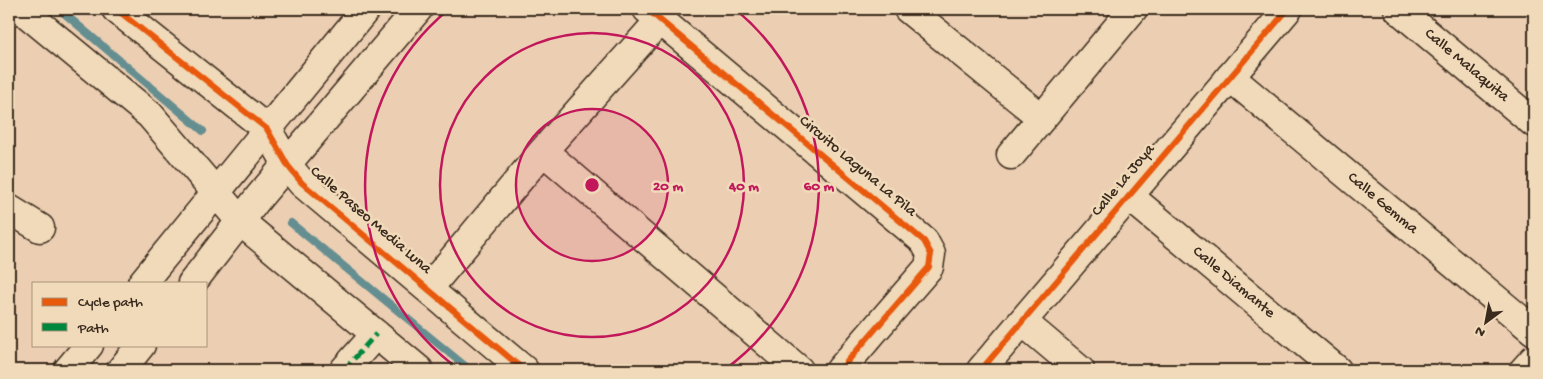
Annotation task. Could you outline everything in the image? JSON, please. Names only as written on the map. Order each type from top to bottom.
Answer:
[{"type":"street","points":[[21,9],[150,115],[241,222],[419,370]]},
{"type":"street","name":"Calle Paseo Media Luna","points":[[116,9],[267,129],[288,166],[302,183],[524,370]]},
{"type":"street","points":[[143,282],[366,9]]},
{"type":"street","points":[[193,282],[418,9]]},
{"type":"street","points":[[908,9],[1042,118]]},
{"type":"street","points":[[1011,155],[1133,9]]},
{"type":"street","name":"Calle La Joya","points":[[982,370],[1288,9]]},
{"type":"street","name":"Calle Malaquita","points":[[1398,9],[1534,124]]},
{"type":"street","name":"Circuito Laguna La Pila","points":[[428,289],[654,14],[924,241],[931,254],[928,267],[840,370]]},
{"type":"street","name":"Calle Gemma","points":[[1230,77],[1534,332]]},
{"type":"street","points":[[543,151],[799,370]]},
{"type":"street","name":"Calle Diamante","points":[[1129,196],[1336,370]]},
{"type":"street","points":[[9,209],[40,228]]},
{"type":"street","points":[[1023,322],[1080,370]]},
{"type":"street","points":[[344,370],[376,334]]},
{"type":"street","points":[[68,370],[88,346]]},
{"type":"street","points":[[121,370],[140,346]]},
{"type":"street","points":[[1524,370],[1534,358]]},
{"type":"waterway","points":[[59,9],[203,131]]},
{"type":"waterway","points":[[291,223],[470,370]]},
{"type":"marked path","points":[[344,370],[376,334]]},
{"type":"cycle path","points":[[116,9],[267,129],[288,166],[302,183],[524,370]]},
{"type":"cycle path","points":[[647,9],[924,241],[931,254],[929,267],[840,370]]},
{"type":"cycle path","points":[[981,370],[1288,9]]}]
